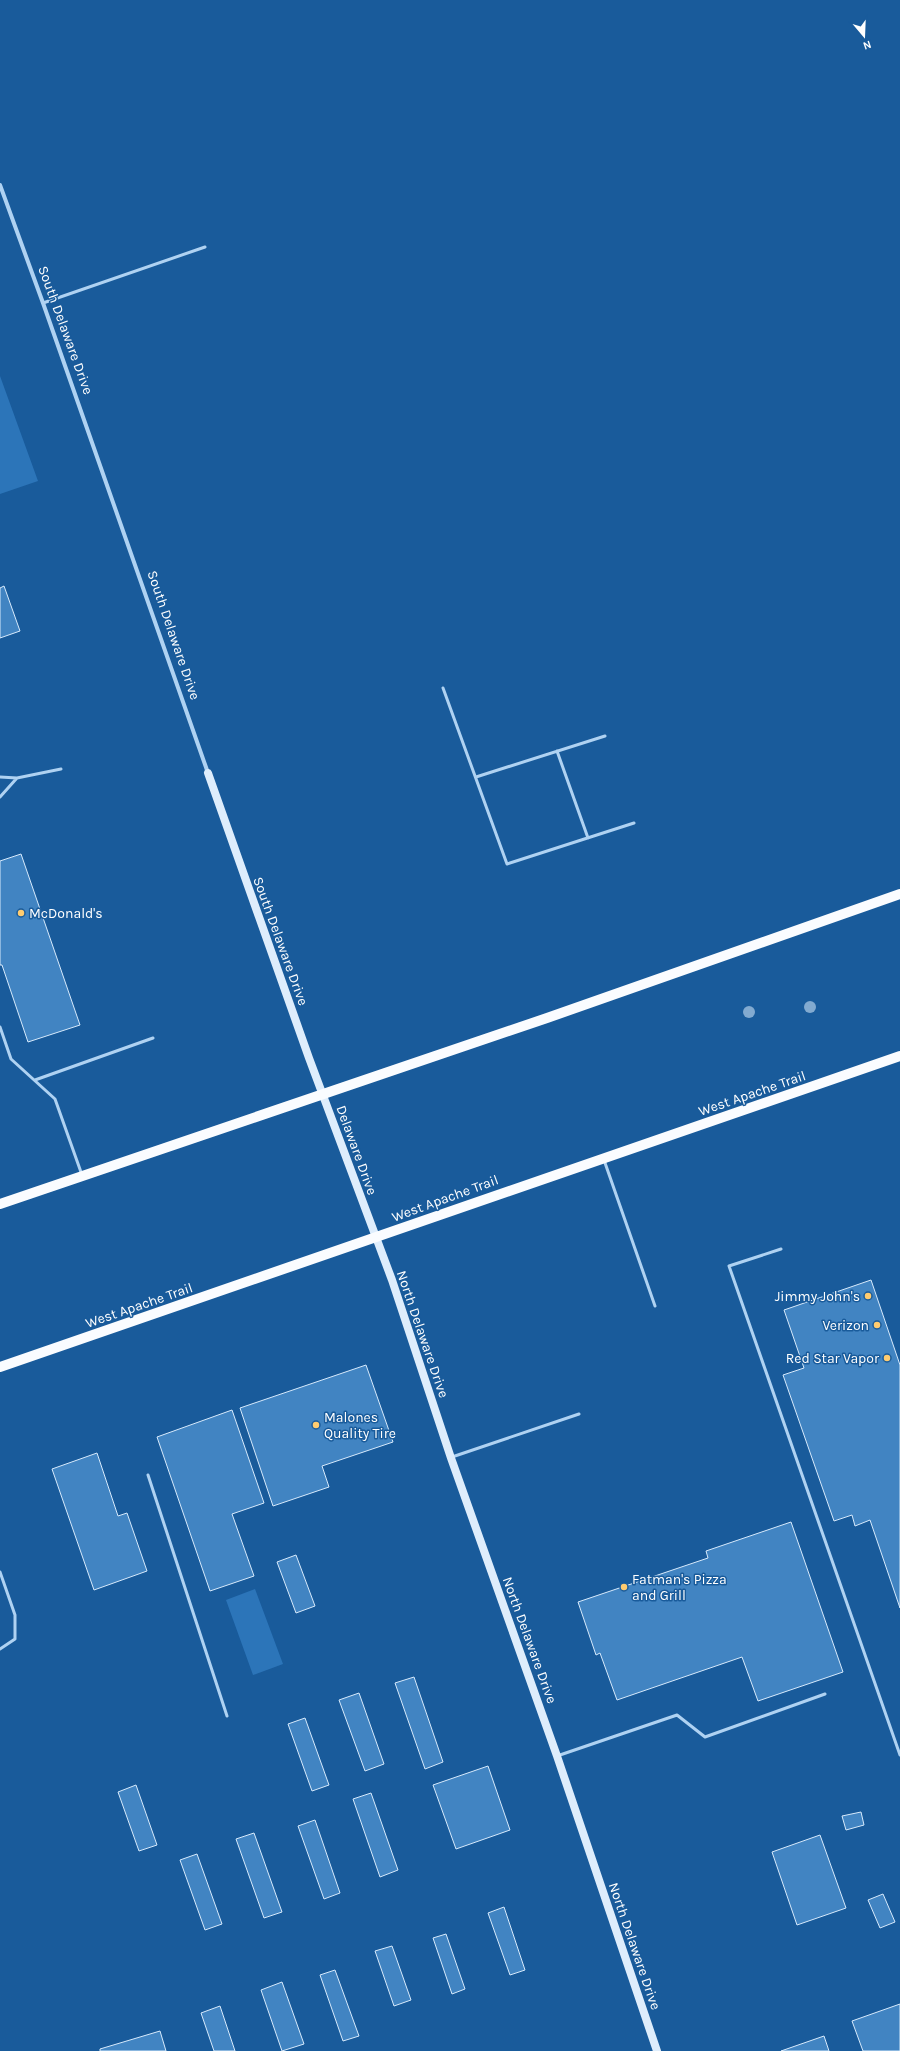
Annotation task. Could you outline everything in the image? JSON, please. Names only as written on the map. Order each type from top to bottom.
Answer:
[{"type":"main road","points":[[0,1204],[547,1018],[900,894]]},
{"type":"main road","name":"West Apache Trail","points":[[0,1367],[376,1238],[603,1157],[707,1124],[900,1056]]},
{"type":"street","name":"South Delaware Drive","points":[[0,185],[323,1094]]},
{"type":"street","name":"Delaware Drive","points":[[323,1094],[376,1238]]},
{"type":"street","name":"North Delaware Drive","points":[[376,1238],[451,1458],[557,1756],[656,2051]]},
{"type":"lane","points":[[43,303],[205,247]]},
{"type":"lane","points":[[443,688],[507,864],[634,823]]},
{"type":"lane","points":[[476,777],[605,736]]},
{"type":"lane","points":[[557,751],[588,838]]},
{"type":"lane","points":[[0,777],[17,778],[61,769]]},
{"type":"lane","points":[[0,797],[17,778]]},
{"type":"lane","points":[[0,1027],[11,1059],[55,1099],[82,1176]]},
{"type":"lane","points":[[35,1080],[152,1038]]},
{"type":"lane","points":[[603,1157],[655,1306]]},
{"type":"lane","points":[[781,1249],[729,1266],[900,1755]]},
{"type":"lane","points":[[451,1458],[579,1414]]},
{"type":"lane","points":[[148,1475],[227,1716]]},
{"type":"lane","points":[[0,1572],[15,1615],[15,1639],[0,1649]]},
{"type":"lane","points":[[557,1756],[677,1715],[705,1737],[825,1694]]},
{"type":"shaded area","points":[[0,376],[38,481],[0,494]]},
{"type":"shaded area","points":[[255,1589],[283,1664],[253,1675],[226,1600]]},
{"type":"building","points":[[4,586],[20,631],[0,638],[0,588]]},
{"type":"building","name":"McDonald's","points":[[21,854],[80,1025],[28,1042],[2,965],[0,965],[0,861]]},
{"type":"building","points":[[871,1280],[900,1365],[900,1608],[870,1520],[855,1526],[852,1515],[834,1521],[783,1375],[804,1368],[784,1310]]},
{"type":"building","name":"Malones Quality Tire","points":[[366,1365],[393,1442],[322,1466],[329,1487],[273,1506],[240,1408]]},
{"type":"building","points":[[232,1410],[264,1503],[232,1514],[254,1576],[210,1591],[157,1437]]},
{"type":"building","points":[[97,1453],[118,1516],[127,1513],[147,1571],[94,1590],[52,1469]]},
{"type":"building","points":[[791,1522],[843,1672],[758,1701],[742,1657],[617,1700],[600,1653],[596,1655],[578,1602],[708,1558],[706,1551]]},
{"type":"building","points":[[296,1555],[315,1606],[296,1613],[277,1562]]},
{"type":"building","points":[[414,1677],[443,1762],[425,1769],[395,1683]]},
{"type":"building","points":[[359,1693],[384,1764],[365,1771],[339,1700]]},
{"type":"building","points":[[305,1718],[329,1785],[312,1791],[288,1724]]},
{"type":"building","points":[[488,1766],[510,1830],[456,1849],[433,1785]]},
{"type":"building","points":[[136,1785],[157,1845],[139,1851],[118,1792]]},
{"type":"building","points":[[371,1793],[398,1870],[380,1877],[353,1799]]},
{"type":"building","points":[[861,1812],[864,1825],[846,1830],[842,1816]]},
{"type":"building","points":[[315,1820],[340,1893],[324,1899],[298,1826]]},
{"type":"building","points":[[254,1833],[282,1912],[264,1918],[236,1839]]},
{"type":"building","points":[[820,1835],[846,1908],[797,1925],[772,1852]]},
{"type":"building","points":[[197,1854],[222,1924],[205,1930],[180,1860]]},
{"type":"building","points":[[883,1894],[895,1922],[880,1928],[868,1900]]},
{"type":"building","points":[[504,1907],[525,1970],[510,1975],[488,1913]]},
{"type":"building","points":[[446,1934],[465,1989],[452,1994],[433,1938]]},
{"type":"building","points":[[392,1946],[411,2000],[394,2006],[375,1951]]},
{"type":"building","points":[[335,1970],[359,2036],[343,2041],[320,1975]]},
{"type":"building","points":[[282,1982],[304,2044],[282,2051],[261,1990]]},
{"type":"building","points":[[900,2004],[900,2051],[863,2051],[852,2021]]},
{"type":"building","points":[[220,2006],[235,2051],[214,2051],[201,2013]]},
{"type":"building","points":[[160,2031],[166,2051],[100,2051],[100,2049]]},
{"type":"building","points":[[824,2036],[829,2051],[781,2051]]},
{"type":"place","name":"McDonald's","points":[[21,913]]},
{"type":"place","name":"Jimmy John's","points":[[868,1296]]},
{"type":"place","name":"Verizon","points":[[877,1325]]},
{"type":"place","name":"Red Star Vapor","points":[[887,1358]]},
{"type":"place","name":"Malones Quality Tire","points":[[316,1425]]},
{"type":"place","name":"Fatman's Pizza and Grill","points":[[624,1587]]}]
